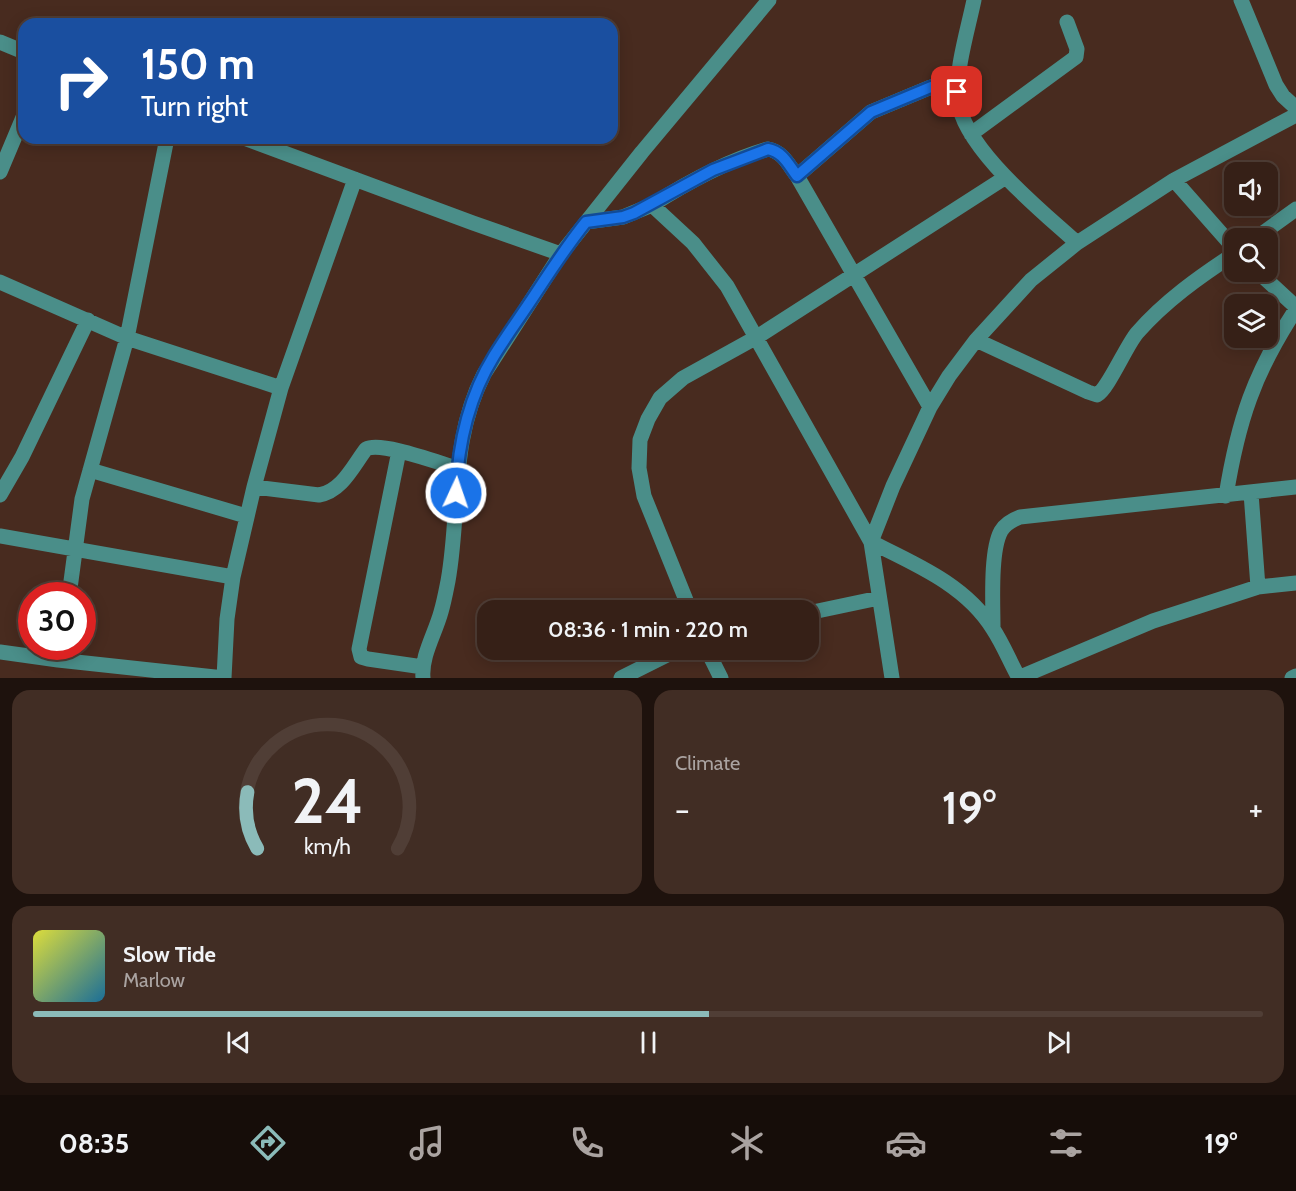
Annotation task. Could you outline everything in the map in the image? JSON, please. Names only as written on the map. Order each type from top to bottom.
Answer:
[{"type":"street","points":[[399,451],[359,654],[361,657],[423,673],[449,579],[457,468],[464,428],[476,391],[494,356],[561,254],[769,0]]},
{"type":"street","points":[[974,0],[958,80],[960,113],[971,134],[1005,177],[1077,243]]},
{"type":"street","points":[[1240,0],[1276,85],[1283,96],[1296,108]]},
{"type":"street","points":[[971,134],[1076,57],[1077,49],[1066,22]]},
{"type":"street","points":[[0,42],[18,50]]},
{"type":"street","points":[[797,176],[871,112],[931,87],[958,80]]},
{"type":"street","points":[[871,542],[893,486],[930,406],[976,340],[1031,280],[1077,243],[1174,180],[1296,115]]},
{"type":"street","points":[[0,172],[18,128]]},
{"type":"street","points":[[71,582],[78,517],[127,338],[166,144]]},
{"type":"street","points":[[260,144],[473,224],[561,254]]},
{"type":"street","points":[[586,222],[623,217],[652,205],[713,170],[768,149],[777,151],[797,176],[930,406]]},
{"type":"street","points":[[686,600],[645,496],[639,468],[640,440],[648,419],[660,398],[683,378],[757,337],[1005,177]]},
{"type":"street","points":[[96,659],[224,678],[227,619],[246,516],[281,388],[355,179]]},
{"type":"street","points":[[1174,180],[1224,237]]},
{"type":"street","points":[[652,205],[677,227],[706,258],[727,286],[871,542],[892,678]]},
{"type":"street","points":[[1270,228],[1296,209]]},
{"type":"street","points":[[976,340],[1088,392],[1097,394],[1103,390],[1122,355],[1152,316],[1187,286],[1224,261]]},
{"type":"street","points":[[0,282],[127,338],[281,388]]},
{"type":"street","points":[[1226,496],[1234,447],[1258,373],[1296,308],[1269,282]]},
{"type":"street","points":[[0,495],[22,457],[88,320]]},
{"type":"street","points":[[254,487],[319,495],[328,493],[341,483],[366,448],[371,446],[380,446],[457,468]]},
{"type":"street","points":[[90,470],[246,516]]},
{"type":"street","points":[[993,627],[996,547],[999,533],[1010,521],[1020,517],[1296,487]]},
{"type":"street","points":[[1251,493],[1258,587]]},
{"type":"street","points":[[0,536],[233,577]]},
{"type":"street","points":[[871,542],[938,576],[975,606],[993,627],[1018,678],[1154,621],[1258,587],[1296,583]]},
{"type":"street","points":[[819,612],[879,598]]},
{"type":"street","points":[[0,652],[18,652]]},
{"type":"street","points":[[621,678],[657,660]]},
{"type":"street","points":[[712,660],[721,678]]},
{"type":"route","points":[[456,493],[457,468],[464,428],[476,391],[494,356],[561,254],[586,222],[623,217],[634,213],[713,170],[768,149],[777,151],[797,176],[871,112],[898,99],[958,80],[957,92]]}]
